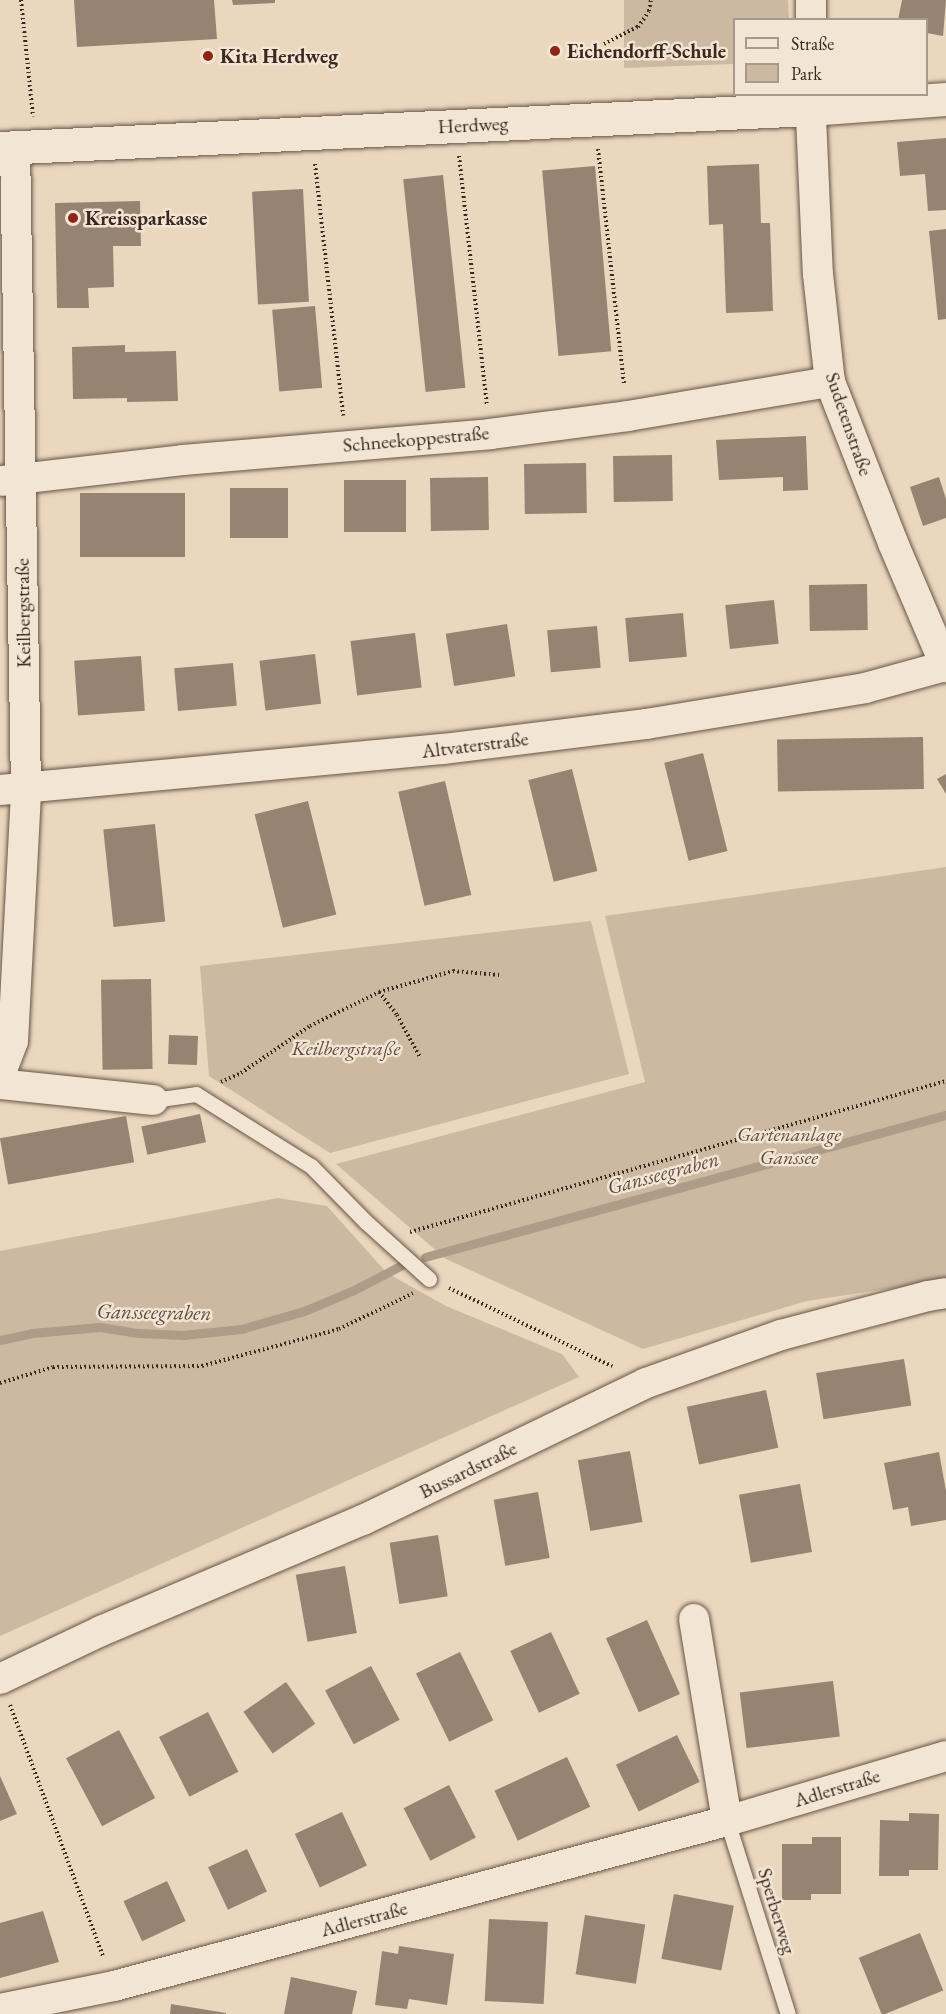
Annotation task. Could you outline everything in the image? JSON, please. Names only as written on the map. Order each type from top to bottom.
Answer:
[{"type":"street","points":[[811,0],[811,18]]},
{"type":"street","name":"Herdweg","points":[[16,147],[455,126],[810,102],[946,99]]},
{"type":"street","name":"Sudetenstraße","points":[[810,102],[818,274],[830,381],[946,666]]},
{"type":"street","name":"Keilbergstraße","points":[[0,1075],[13,1041],[10,481],[16,147]]},
{"type":"street","name":"Schneekoppestraße","points":[[10,481],[346,445],[490,434],[628,416],[830,381]]},
{"type":"street","name":"Altvaterstraße","points":[[13,790],[443,749],[646,724],[865,688],[946,666]]},
{"type":"street","points":[[0,1084],[153,1100]]},
{"type":"street","name":"Bussardstraße","points":[[0,1679],[101,1631],[363,1520],[646,1383],[781,1335],[946,1293]]},
{"type":"street","points":[[694,1619],[727,1821]]},
{"type":"street","name":"Adlerstraße","points":[[0,2009],[114,1986],[727,1821],[946,1755]]},
{"type":"lane","points":[[153,1100],[195,1094],[311,1166],[366,1222],[387,1238],[429,1279]]},
{"type":"lane","name":"Sperberweg","points":[[727,1821],[788,2014]]},
{"type":"path","points":[[16,147],[21,0]]},
{"type":"path","points":[[604,44],[638,27],[649,11],[651,0]]},
{"type":"path","points":[[595,118],[628,416]]},
{"type":"path","points":[[455,126],[490,434]]},
{"type":"path","points":[[311,133],[346,445]]},
{"type":"path","points":[[195,1094],[241,1073],[310,1026],[380,992],[453,971],[500,975]]},
{"type":"path","points":[[380,992],[398,1015],[420,1057]]},
{"type":"path","points":[[387,1238],[946,1081]]},
{"type":"path","points":[[0,1383],[53,1367],[202,1366],[339,1329],[418,1290],[429,1279],[566,1342],[646,1383]]},
{"type":"path","points":[[0,1679],[114,1986]]},
{"type":"green space","points":[[624,0],[788,0],[789,18],[733,18],[733,64],[624,68]]},
{"type":"green space","name":"Gartenanlage Ganssee","points":[[946,867],[946,1280],[807,1301],[643,1349],[446,1259],[336,1164],[645,1082],[605,916]]},
{"type":"green space","name":"Keilbergstraße","points":[[591,921],[629,1074],[330,1153],[209,1076],[200,966]]},
{"type":"green space","points":[[278,1198],[327,1206],[387,1273],[446,1306],[562,1354],[579,1377],[0,1636],[0,1251]]},
{"type":"building","points":[[74,0],[214,0],[217,39],[77,47]]},
{"type":"building","name":"Kita Herdweg","points":[[232,0],[275,0],[275,3],[233,5]]},
{"type":"building","points":[[902,0],[946,0],[943,36],[928,33],[928,18],[898,18]]},
{"type":"building","points":[[946,138],[946,210],[928,211],[925,174],[900,176],[897,142]]},
{"type":"building","points":[[759,164],[761,223],[770,223],[773,311],[726,313],[723,224],[709,225],[707,166]]},
{"type":"building","points":[[595,166],[611,351],[558,356],[542,171]]},
{"type":"building","points":[[443,175],[465,388],[426,392],[403,179]]},
{"type":"building","points":[[303,189],[309,302],[258,305],[252,192]]},
{"type":"building","points":[[140,201],[141,246],[113,246],[114,287],[88,288],[89,308],[57,308],[55,203]]},
{"type":"building","points":[[946,229],[946,319],[938,320],[929,231]]},
{"type":"building","points":[[315,306],[322,388],[279,391],[272,310]]},
{"type":"building","points":[[125,345],[125,352],[176,351],[178,401],[127,402],[127,398],[73,399],[72,347]]},
{"type":"building","points":[[806,436],[808,490],[783,491],[783,477],[719,480],[716,440]]},
{"type":"building","points":[[672,455],[673,501],[614,502],[613,456]]},
{"type":"building","points":[[586,463],[587,513],[525,514],[524,464]]},
{"type":"building","points":[[488,477],[489,530],[431,531],[430,478]]},
{"type":"building","points":[[939,477],[946,499],[946,518],[923,526],[910,487]]},
{"type":"building","points":[[344,480],[406,480],[406,532],[344,532]]},
{"type":"building","points":[[230,488],[288,488],[288,538],[230,538]]},
{"type":"building","points":[[80,493],[185,493],[185,557],[80,557]]},
{"type":"building","points":[[867,584],[868,630],[810,631],[809,585]]},
{"type":"building","points":[[774,600],[779,644],[730,649],[725,605]]},
{"type":"building","points":[[683,613],[687,657],[629,662],[625,618]]},
{"type":"building","points":[[507,624],[515,676],[454,686],[446,634]]},
{"type":"building","points":[[597,626],[601,668],[551,672],[547,630]]},
{"type":"building","points":[[415,633],[422,688],[357,696],[350,641]]},
{"type":"building","points":[[315,654],[321,704],[266,710],[259,661]]},
{"type":"building","points":[[141,656],[145,711],[78,716],[74,661]]},
{"type":"building","points":[[233,663],[237,706],[178,711],[174,668]]},
{"type":"building","points":[[923,737],[924,789],[778,792],[777,740]]},
{"type":"building","points":[[703,753],[727,851],[689,861],[664,763]]},
{"type":"building","points":[[572,769],[597,871],[554,882],[528,780]]},
{"type":"building","points":[[946,774],[946,794],[937,779]]},
{"type":"building","points":[[445,781],[471,895],[425,906],[398,792]]},
{"type":"building","points":[[308,801],[336,915],[283,928],[255,814]]},
{"type":"building","points":[[155,824],[165,921],[114,927],[103,829]]},
{"type":"building","points":[[151,979],[153,1069],[103,1070],[101,980]]},
{"type":"building","points":[[169,1035],[198,1036],[197,1065],[168,1064]]},
{"type":"building","points":[[200,1114],[206,1142],[147,1155],[141,1126]]},
{"type":"building","points":[[126,1116],[134,1162],[8,1185],[0,1138]]},
{"type":"building","points":[[904,1359],[911,1405],[823,1419],[816,1373]]},
{"type":"building","points":[[766,1390],[778,1448],[699,1465],[687,1407]]},
{"type":"building","points":[[630,1451],[643,1522],[590,1531],[578,1460]]},
{"type":"building","points":[[939,1452],[946,1491],[946,1520],[911,1526],[908,1507],[893,1510],[884,1463]]},
{"type":"building","points":[[800,1484],[812,1552],[751,1563],[739,1495]]},
{"type":"building","points":[[538,1492],[550,1558],[505,1566],[494,1500]]},
{"type":"building","points":[[438,1535],[448,1596],[399,1604],[390,1543]]},
{"type":"building","points":[[345,1566],[357,1633],[308,1642],[296,1575]]},
{"type":"building","points":[[647,1620],[680,1694],[639,1712],[606,1638]]},
{"type":"building","points":[[551,1632],[580,1694],[539,1713],[510,1651]]},
{"type":"building","points":[[460,1652],[493,1720],[449,1742],[416,1673]]},
{"type":"building","points":[[371,1666],[400,1720],[354,1744],[325,1690]]},
{"type":"building","points":[[833,1681],[840,1737],[747,1748],[740,1692]]},
{"type":"building","points":[[286,1682],[315,1724],[273,1754],[243,1712]]},
{"type":"building","points":[[208,1712],[238,1772],[189,1797],[159,1737]]},
{"type":"building","points":[[119,1730],[155,1798],[102,1826],[66,1758]]},
{"type":"building","points":[[677,1735],[700,1782],[639,1812],[616,1765]]},
{"type":"building","points":[[567,1757],[590,1807],[518,1841],[494,1791]]},
{"type":"building","points":[[0,1776],[17,1814],[0,1821]]},
{"type":"building","points":[[449,1785],[476,1838],[430,1861],[404,1808]]},
{"type":"building","points":[[342,1812],[367,1865],[320,1887],[295,1834]]},
{"type":"building","points":[[909,1813],[939,1814],[938,1870],[909,1870],[909,1876],[879,1876],[880,1820],[909,1821]]},
{"type":"building","points":[[812,1837],[841,1837],[841,1894],[811,1894],[811,1900],[782,1900],[782,1844],[812,1844]]},
{"type":"building","points":[[247,1849],[267,1892],[228,1910],[208,1867]]},
{"type":"building","points":[[167,1881],[186,1921],[142,1941],[123,1901]]},
{"type":"building","points":[[674,1894],[734,1906],[721,1970],[661,1959]]},
{"type":"building","points":[[43,1911],[59,1962],[0,1978],[0,1923]]},
{"type":"building","points":[[585,1915],[645,1925],[636,1984],[576,1974]]},
{"type":"building","points":[[489,1919],[548,1922],[544,2004],[485,2001]]},
{"type":"building","points":[[920,1933],[943,1990],[882,2014],[859,1958]]},
{"type":"building","points":[[399,1946],[454,1954],[447,2005],[409,1999],[407,2009],[375,2005],[382,1951],[398,1954]]},
{"type":"building","points":[[291,1977],[357,1991],[352,2014],[284,2014]]},
{"type":"building","points":[[171,2004],[226,2013],[226,2014],[170,2014]]},
{"type":"waterway","name":"Gansseegraben","points":[[425,1257],[946,1115]]},
{"type":"waterway","name":"Gansseegraben","points":[[0,1340],[32,1333],[100,1327],[139,1333],[183,1335],[241,1329],[304,1311],[354,1290],[402,1265]]},
{"type":"place","name":"Eichendorff-Schule","points":[[555,51]]},
{"type":"place","name":"Kita Herdweg","points":[[208,56]]},
{"type":"place","name":"Kreissparkasse","points":[[73,218]]}]
